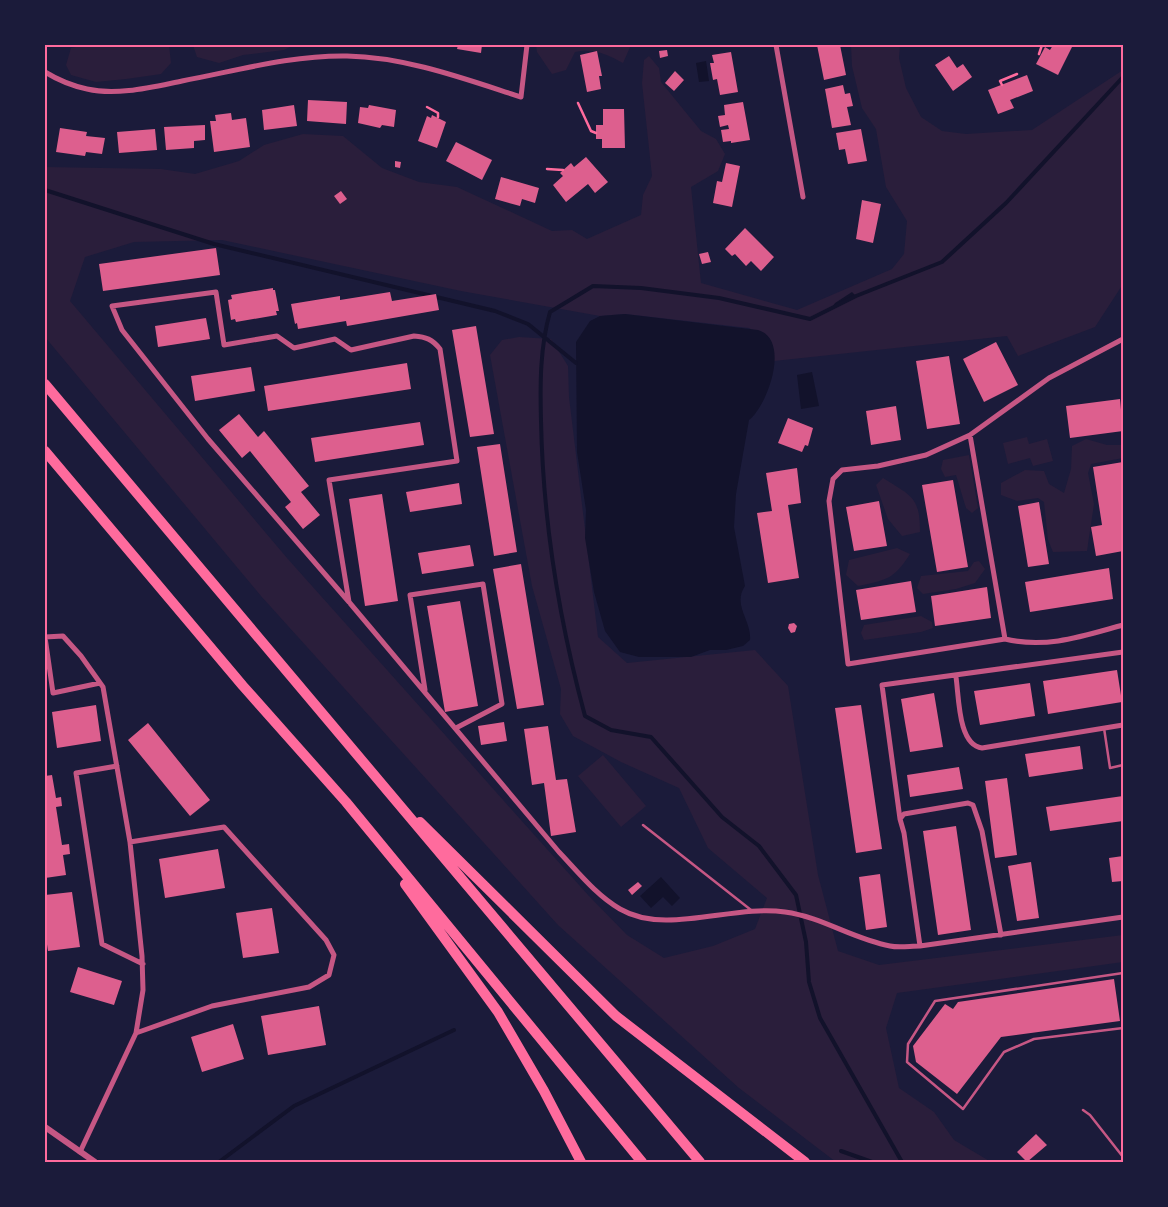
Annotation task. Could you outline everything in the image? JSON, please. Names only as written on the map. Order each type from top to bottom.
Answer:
[{"type":"highway","points":[[45,384],[700,1162]]},
{"type":"highway","points":[[45,451],[243,686],[346,802],[642,1162]]},
{"type":"highway","points":[[371,773],[587,990],[616,1016],[805,1162]]},
{"type":"highway","points":[[346,802],[498,1012],[544,1090],[581,1162]]},
{"type":"street","points":[[45,72],[56,79],[88,89],[114,90],[147,88],[295,59],[348,56],[407,64],[521,97],[527,45]]},
{"type":"street","points":[[776,45],[802,197]]},
{"type":"street","points":[[349,602],[329,480],[457,462],[440,349],[434,341],[414,336],[351,350],[335,339],[294,348],[277,336],[224,345],[216,292],[112,306],[122,330],[208,439],[425,691],[559,852],[596,891],[621,910],[651,919],[669,920],[751,910],[785,912],[811,918],[890,946],[920,946],[1123,917]]},
{"type":"street","points":[[1123,339],[1049,378],[970,435],[926,455],[878,466],[842,470],[832,479],[829,501],[848,664],[1005,640],[1045,644],[1123,625]]},
{"type":"street","points":[[970,435],[1005,640]]},
{"type":"street","points":[[425,691],[410,595],[484,584],[502,704],[456,728]]},
{"type":"street","points":[[80,1152],[136,1033],[143,990],[142,964],[130,842],[103,687],[81,656],[63,636],[45,638],[53,693],[100,683]]},
{"type":"street","points":[[920,946],[882,685],[1123,652]]},
{"type":"street","points":[[956,676],[964,736],[975,748],[987,748],[1123,725]]},
{"type":"street","points":[[117,766],[76,773],[102,944],[142,964]]},
{"type":"street","points":[[900,819],[904,814],[968,803],[973,805],[982,831],[1000,935]]},
{"type":"street","points":[[130,842],[224,827],[326,940],[334,955],[329,975],[309,987],[212,1006],[136,1033]]},
{"type":"street","points":[[45,1127],[95,1162]]},
{"type":"lane","points":[[1104,728],[1110,768],[1123,765]]},
{"type":"lane","points":[[643,825],[751,910]]},
{"type":"lane","points":[[1123,973],[935,1001],[908,1044],[907,1062],[964,1109],[1004,1052],[1034,1039],[1123,1028]]},
{"type":"lane","points":[[1083,1110],[1090,1115],[1123,1157]]},
{"type":"path","points":[[1039,54],[1042,45]]},
{"type":"path","points":[[1002,85],[1000,81],[1017,74]]},
{"type":"path","points":[[578,103],[591,131],[596,133]]},
{"type":"path","points":[[427,107],[438,113],[438,117]]},
{"type":"path","points":[[547,169],[563,170]]},
{"type":"shaded area","points":[[85,45],[169,45],[171,63],[161,74],[96,82],[71,75],[66,65],[71,48]]},
{"type":"shaded area","points":[[193,45],[294,45],[284,50],[243,55],[219,63],[197,57]]},
{"type":"shaded area","points":[[536,45],[631,45],[623,63],[600,53],[588,51],[575,52],[566,70],[552,74],[537,52]]},
{"type":"shaded area","points":[[851,45],[900,45],[899,58],[906,88],[921,117],[942,131],[966,134],[1032,130],[1123,70],[1123,284],[1095,327],[1018,356],[1007,336],[774,361],[771,342],[749,328],[625,314],[600,316],[461,291],[222,240],[134,242],[85,257],[70,301],[287,558],[588,895],[627,935],[664,958],[713,946],[755,929],[767,898],[708,848],[679,788],[621,762],[573,736],[560,714],[561,689],[532,586],[490,355],[502,340],[519,337],[551,339],[568,366],[569,397],[598,637],[627,663],[755,650],[788,686],[818,875],[838,951],[879,965],[1123,935],[1123,962],[897,993],[886,1028],[899,1088],[934,1112],[954,1140],[991,1162],[836,1162],[739,1088],[558,925],[261,596],[45,337],[45,167],[161,169],[195,174],[239,161],[264,145],[303,134],[343,136],[382,168],[419,182],[457,187],[552,231],[572,230],[587,239],[641,215],[643,195],[652,176],[642,83],[644,60],[649,56],[659,68],[661,82],[701,131],[716,139],[725,154],[718,171],[691,187],[701,283],[797,310],[892,269],[904,254],[907,221],[886,187],[876,129],[862,108],[852,66]]},
{"type":"shaded area","points":[[706,61],[709,81],[699,82],[696,63]]},
{"type":"shaded area","points":[[852,292],[856,296],[830,310],[835,303]]},
{"type":"shaded area","points":[[625,314],[758,330],[768,336],[773,346],[775,359],[773,373],[763,401],[749,420],[736,494],[734,527],[745,586],[742,593],[741,606],[750,633],[750,640],[743,646],[726,650],[710,650],[691,657],[639,657],[620,652],[605,631],[594,592],[585,538],[586,510],[577,452],[576,342],[590,321],[600,316]]},
{"type":"shaded area","points":[[812,372],[819,406],[801,409],[797,375]]},
{"type":"shaded area","points":[[1027,437],[1029,444],[1047,439],[1053,461],[1033,466],[1030,458],[1008,464],[1003,443]]},
{"type":"shaded area","points":[[1086,439],[1107,445],[1123,445],[1123,458],[1091,464],[1088,473],[1094,504],[1087,551],[1053,552],[1048,540],[1044,502],[1038,498],[1017,501],[1001,495],[1001,483],[1025,470],[1044,471],[1049,484],[1064,493],[1071,469],[1072,446]]},
{"type":"shaded area","points":[[969,455],[978,508],[972,513],[966,508],[956,475],[945,477],[941,469],[943,460]]},
{"type":"shaded area","points":[[883,478],[912,498],[918,511],[920,532],[902,536],[888,519],[876,485]]},
{"type":"shaded area","points":[[897,548],[910,554],[899,569],[889,577],[858,586],[846,575],[849,560]]},
{"type":"shaded area","points":[[979,561],[985,569],[975,583],[956,589],[923,594],[917,588],[921,576],[968,571],[974,562]]},
{"type":"shaded area","points":[[921,616],[932,622],[933,628],[921,632],[864,640],[861,633],[864,625]]},
{"type":"shaded area","points":[[603,755],[646,806],[621,827],[578,776]]},
{"type":"shaded area","points":[[661,877],[680,898],[672,906],[663,897],[651,908],[640,896]]},
{"type":"building","points":[[458,45],[482,45],[481,53],[457,49]]},
{"type":"building","points":[[817,45],[840,45],[846,75],[824,80]]},
{"type":"building","points":[[1053,45],[1073,45],[1058,75],[1036,64],[1045,47],[1050,50]]},
{"type":"building","points":[[667,50],[668,56],[660,58],[659,51]]},
{"type":"building","points":[[597,51],[602,76],[599,76],[601,89],[587,92],[580,55]]},
{"type":"building","points":[[731,52],[738,92],[720,95],[717,79],[713,80],[710,63],[714,63],[712,55]]},
{"type":"building","points":[[949,56],[957,68],[963,64],[972,77],[953,91],[935,65]]},
{"type":"building","points":[[675,71],[684,80],[674,91],[665,83]]},
{"type":"building","points":[[1027,75],[1033,91],[1010,100],[1014,108],[998,114],[988,90]]},
{"type":"building","points":[[843,85],[845,94],[850,93],[853,106],[847,107],[851,125],[832,128],[825,89]]},
{"type":"building","points":[[308,100],[347,102],[346,124],[307,121]]},
{"type":"building","points":[[743,102],[750,140],[731,143],[731,141],[723,142],[721,130],[729,129],[728,125],[720,127],[718,116],[725,115],[724,105]]},
{"type":"building","points":[[294,105],[297,126],[264,130],[262,110]]},
{"type":"building","points":[[369,105],[396,110],[394,127],[382,125],[380,128],[358,123],[360,107],[368,108]]},
{"type":"building","points":[[603,109],[624,109],[625,148],[602,148],[602,139],[596,139],[596,125],[603,125]]},
{"type":"building","points":[[231,113],[232,120],[246,118],[250,147],[214,152],[210,121],[216,121],[215,115]]},
{"type":"building","points":[[432,115],[446,122],[437,148],[418,141],[427,116],[431,118]]},
{"type":"building","points":[[205,125],[205,140],[194,141],[194,148],[166,150],[164,127]]},
{"type":"building","points":[[60,128],[87,132],[86,136],[105,138],[102,154],[86,152],[85,156],[56,152]]},
{"type":"building","points":[[155,129],[157,150],[119,153],[117,132]]},
{"type":"building","points":[[861,129],[867,161],[848,164],[845,149],[839,150],[836,133]]},
{"type":"building","points":[[456,142],[492,160],[482,180],[446,161]]},
{"type":"building","points":[[586,157],[608,182],[595,193],[588,184],[566,202],[553,185],[563,176],[560,173],[571,163],[574,167]]},
{"type":"building","points":[[395,161],[401,162],[400,168],[395,167]]},
{"type":"building","points":[[726,163],[740,166],[732,207],[713,203],[717,181],[722,182]]},
{"type":"building","points":[[501,177],[539,188],[535,203],[522,199],[520,206],[495,199]]},
{"type":"building","points":[[341,191],[347,199],[340,204],[334,196]]},
{"type":"building","points":[[862,200],[881,204],[873,243],[856,239]]},
{"type":"building","points":[[745,228],[774,257],[761,271],[751,261],[746,266],[735,254],[732,256],[725,249]]},
{"type":"building","points":[[216,248],[220,275],[103,291],[99,264]]},
{"type":"building","points":[[708,252],[711,262],[702,264],[699,254]]},
{"type":"building","points":[[273,288],[279,311],[276,311],[277,315],[236,322],[235,319],[231,320],[228,300],[232,299],[231,295]]},
{"type":"building","points":[[390,292],[392,301],[436,294],[439,310],[347,326],[346,321],[298,329],[297,323],[295,324],[291,304],[340,296],[340,300]]},
{"type":"building","points":[[206,318],[210,339],[158,347],[155,326]]},
{"type":"building","points":[[476,326],[494,434],[470,437],[452,330]]},
{"type":"building","points":[[996,342],[1018,385],[984,402],[963,359]]},
{"type":"building","points":[[949,356],[960,424],[927,429],[916,361]]},
{"type":"building","points":[[407,363],[411,389],[268,411],[264,386]]},
{"type":"building","points":[[251,367],[255,391],[195,401],[191,376]]},
{"type":"building","points":[[1120,399],[1123,431],[1070,438],[1066,406]]},
{"type":"building","points":[[896,406],[901,440],[871,445],[866,411]]},
{"type":"building","points":[[239,414],[258,437],[264,431],[309,486],[301,492],[320,515],[303,529],[285,507],[291,502],[250,451],[242,458],[219,430]]},
{"type":"building","points":[[788,418],[813,428],[808,446],[805,445],[802,452],[778,443]]},
{"type":"building","points":[[420,422],[424,445],[315,462],[311,438]]},
{"type":"building","points":[[500,444],[517,552],[494,556],[477,447]]},
{"type":"building","points":[[1123,462],[1123,551],[1096,556],[1091,527],[1102,525],[1093,467]]},
{"type":"building","points":[[797,468],[801,503],[788,505],[799,578],[768,583],[757,513],[772,511],[766,473]]},
{"type":"building","points":[[953,480],[968,567],[937,572],[922,485]]},
{"type":"building","points":[[459,483],[462,504],[410,512],[406,492]]},
{"type":"building","points":[[382,494],[398,601],[365,606],[349,499]]},
{"type":"building","points":[[879,501],[887,546],[854,551],[846,507]]},
{"type":"building","points":[[1039,502],[1049,564],[1028,567],[1018,506]]},
{"type":"building","points":[[470,545],[474,566],[422,574],[418,553]]},
{"type":"building","points":[[521,564],[544,705],[517,709],[493,569]]},
{"type":"building","points":[[1109,568],[1113,599],[1030,612],[1025,582]]},
{"type":"building","points":[[911,581],[916,612],[861,620],[856,590]]},
{"type":"building","points":[[987,587],[991,618],[935,626],[931,596]]},
{"type":"building","points":[[460,601],[478,706],[445,712],[427,606]]},
{"type":"building","points":[[794,623],[797,626],[795,632],[791,633],[788,628],[789,624]]},
{"type":"building","points":[[1117,670],[1122,702],[1048,714],[1043,681]]},
{"type":"building","points":[[1030,683],[1035,716],[980,725],[974,691]]},
{"type":"building","points":[[934,693],[943,747],[910,752],[901,699]]},
{"type":"building","points":[[96,705],[101,741],[57,748],[52,712]]},
{"type":"building","points":[[861,705],[882,849],[856,853],[835,708]]},
{"type":"building","points":[[504,722],[507,741],[481,745],[478,726]]},
{"type":"building","points":[[148,723],[210,800],[190,816],[128,740]]},
{"type":"building","points":[[548,726],[556,780],[567,779],[576,832],[551,836],[544,783],[532,785],[524,729]]},
{"type":"building","points":[[1080,746],[1083,769],[1029,777],[1025,754]]},
{"type":"building","points":[[959,767],[963,789],[910,797],[907,775]]},
{"type":"building","points":[[52,775],[56,798],[61,797],[62,806],[56,807],[62,845],[69,844],[70,854],[63,855],[66,875],[45,878],[45,776]]},
{"type":"building","points":[[1007,778],[1017,855],[995,858],[985,781]]},
{"type":"building","points":[[1123,796],[1123,821],[1050,831],[1046,807]]},
{"type":"building","points":[[956,826],[971,930],[938,935],[923,831]]},
{"type":"building","points":[[218,849],[225,888],[165,898],[159,859]]},
{"type":"building","points":[[1123,856],[1123,881],[1112,882],[1109,858]]},
{"type":"building","points":[[1031,862],[1039,918],[1017,921],[1008,866]]},
{"type":"building","points":[[880,874],[887,927],[866,930],[859,877]]},
{"type":"building","points":[[638,882],[642,886],[632,895],[628,890]]},
{"type":"building","points":[[72,892],[80,947],[48,951],[45,931],[45,895]]},
{"type":"building","points":[[272,908],[279,953],[243,958],[236,913]]},
{"type":"building","points":[[78,967],[122,981],[114,1005],[70,992]]},
{"type":"building","points":[[1114,979],[1120,1021],[1001,1037],[957,1094],[916,1062],[913,1046],[945,1004],[953,1009],[958,1002]]},
{"type":"building","points":[[319,1006],[326,1045],[268,1055],[261,1016]]},
{"type":"building","points":[[233,1024],[244,1059],[202,1072],[191,1037]]},
{"type":"building","points":[[1036,1134],[1047,1145],[1027,1162],[1017,1152]]},
{"type":"waterway","points":[[902,1162],[820,1018],[809,982],[806,942],[796,895],[759,846],[722,817],[651,737],[611,730],[585,716],[560,607],[545,495],[542,458],[541,366],[547,325],[550,312],[593,286],[641,288],[719,298],[810,319],[856,296],[942,262],[1006,203],[1123,77]]},
{"type":"waterway","points":[[45,190],[214,244],[495,311],[528,324],[576,363]]},
{"type":"waterway","points":[[219,1162],[294,1106],[454,1030]]},
{"type":"waterway","points":[[841,1151],[872,1162]]}]
